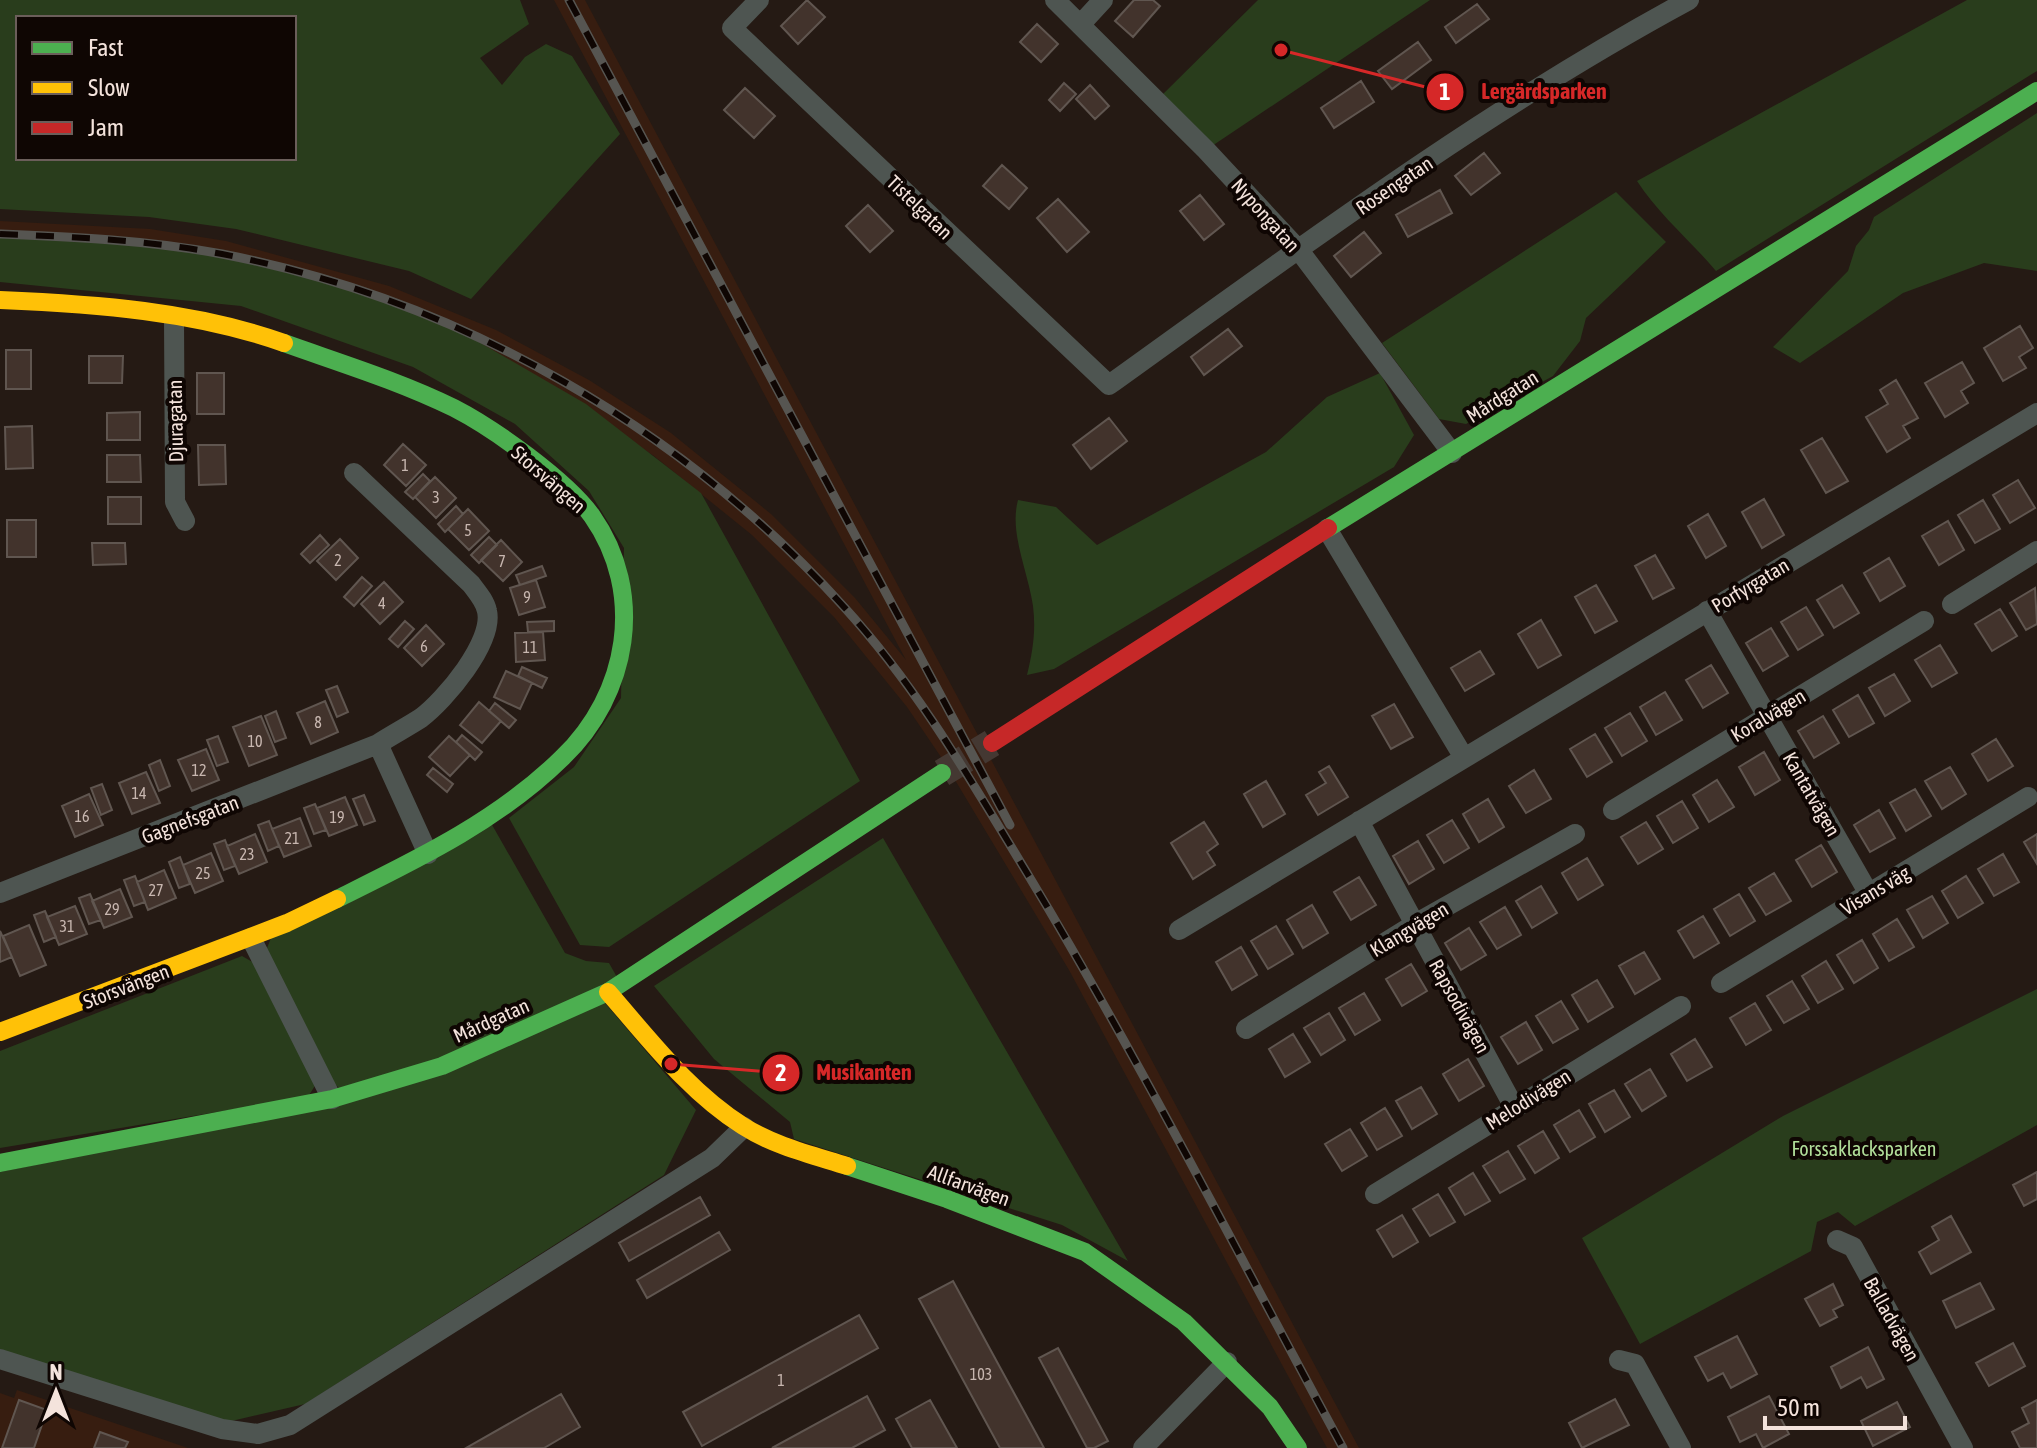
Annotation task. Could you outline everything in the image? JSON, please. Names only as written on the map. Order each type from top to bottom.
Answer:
[{"type":"street","name":"Tistelgatan","points":[[759,0],[732,28],[1109,385]]},
{"type":"street","name":"Nypongatan","points":[[1055,0],[1206,150],[1298,249],[1452,453]]},
{"type":"street","points":[[1080,25],[1103,0]]},
{"type":"street","name":"Rosengatan","points":[[1109,385],[1298,249],[1562,72],[1689,0]]},
{"type":"street","name":"Mårdgatan","points":[[992,743],[1327,529],[2037,91]]},
{"type":"street","name":"Storsvängen","points":[[0,300],[93,304],[245,329],[402,385],[456,409],[545,471],[591,515],[617,564],[627,615],[622,655],[608,697],[564,757],[495,813],[428,854],[251,938],[0,1032]]},
{"type":"street","name":"Djuragatan","points":[[174,318],[175,502],[185,521]]},
{"type":"street","name":"Porfyrgatan","points":[[1179,930],[1463,756],[2037,413]]},
{"type":"street","name":"Gagnefsgatan","points":[[1,890],[378,744],[423,716],[477,656],[485,642],[487,611],[471,584],[354,473]]},
{"type":"street","points":[[1327,529],[1463,756]]},
{"type":"street","points":[[1952,604],[2037,551]]},
{"type":"street","name":"Kantatvägen","points":[[1707,611],[1869,894]]},
{"type":"street","name":"Koralvägen","points":[[1613,810],[1924,621]]},
{"type":"street","points":[[378,744],[428,854]]},
{"type":"street","name":"Mårdgatan","points":[[0,1163],[332,1099],[442,1066],[608,992],[942,773]]},
{"type":"street","name":"Visans väg","points":[[1721,983],[2028,797]]},
{"type":"street","name":"Rapsodivägen","points":[[1359,821],[1514,1107]]},
{"type":"street","name":"Klangvägen","points":[[1246,1029],[1415,924],[1575,834]]},
{"type":"street","points":[[251,938],[332,1099]]},
{"type":"street","name":"Allfarvägen","points":[[608,992],[696,1092],[744,1127],[777,1143],[947,1199],[1085,1252],[1184,1322],[1270,1407],[1298,1448]]},
{"type":"street","name":"Melodivägen","points":[[1375,1194],[1681,1006]]},
{"type":"street","points":[[0,1359],[222,1429],[258,1434],[290,1425],[712,1158],[744,1127]]},
{"type":"street","name":"Balladvägen","points":[[1837,1240],[1853,1247],[1963,1448]]},
{"type":"street","points":[[1619,1360],[1635,1364],[1681,1448]]},
{"type":"street","points":[[1143,1448],[1227,1362]]},
{"type":"shaded area","points":[[554,0],[585,0],[1359,1448],[1327,1448],[1069,970],[943,760],[907,707],[834,617],[752,535],[654,456],[574,404],[484,355],[0,249],[0,221],[150,229],[226,241],[389,286],[496,330],[589,380],[671,433],[771,514],[855,598],[906,660]]},
{"type":"shaded area","points":[[17,1390],[188,1448],[0,1448],[0,1393],[14,1398]]},
{"type":"green space","points":[[0,0],[520,0],[529,24],[480,58],[502,85],[525,57],[546,44],[572,56],[620,134],[471,299],[409,271],[236,229],[149,217],[0,209]]},
{"type":"green space","points":[[1258,0],[1430,0],[1206,150],[1156,101]]},
{"type":"green space","points":[[1967,0],[2037,0],[2037,71],[1716,271],[1637,181]]},
{"type":"green space","points":[[2037,113],[2037,271],[1984,263],[1903,293],[1800,363],[1773,347],[1848,271],[1856,246],[1869,230],[1874,217]]},
{"type":"green space","points":[[1616,192],[1666,242],[1586,318],[1580,341],[1553,376],[1466,424],[1439,419],[1382,343]]},
{"type":"green space","points":[[62,234],[248,258],[434,316],[586,404],[701,493],[860,781],[609,947],[580,945],[509,818],[574,767],[621,698],[624,548],[589,491],[515,424],[413,367],[241,306],[0,282],[0,235]]},
{"type":"green space","points":[[1380,373],[1414,435],[1394,467],[1054,669],[1027,675],[1034,615],[1017,539],[1018,500],[1056,507],[1097,545],[1266,452],[1327,397]]},
{"type":"green space","points":[[491,823],[565,953],[586,961],[609,963],[618,979],[442,1059],[339,1088],[327,1077],[265,953],[271,938]]},
{"type":"green space","points":[[883,838],[1128,1261],[1062,1225],[794,1139],[790,1122],[714,1059],[654,986]]},
{"type":"green space","points":[[242,956],[256,964],[316,1084],[308,1097],[0,1148],[0,1051]]},
{"type":"green space","name":"Forssaklacksparken","points":[[2037,989],[2037,1125],[1855,1226],[1838,1212],[1817,1222],[1811,1251],[1640,1344],[1582,1238],[1783,1116]]},
{"type":"green space","points":[[605,1003],[696,1110],[664,1175],[305,1404],[223,1423],[0,1353],[0,1172],[329,1106]]},
{"type":"building","points":[[807,0],[825,17],[798,44],[781,26]]},
{"type":"building","points":[[1134,0],[1153,0],[1160,6],[1133,37],[1115,21]]},
{"type":"building","points":[[1477,4],[1489,19],[1456,43],[1445,27]]},
{"type":"building","points":[[1037,24],[1058,44],[1041,62],[1020,42]]},
{"type":"building","points":[[1418,42],[1431,60],[1392,89],[1378,71]]},
{"type":"building","points":[[1361,81],[1374,102],[1334,128],[1321,108]]},
{"type":"building","points":[[1064,83],[1076,94],[1060,111],[1049,100]]},
{"type":"building","points":[[1090,85],[1109,106],[1095,119],[1076,99]]},
{"type":"building","points":[[745,88],[775,116],[754,138],[724,110]]},
{"type":"building","points":[[1484,153],[1500,173],[1471,195],[1455,176]]},
{"type":"building","points":[[1002,165],[1027,188],[1009,209],[983,186]]},
{"type":"building","points":[[1440,190],[1452,213],[1408,237],[1396,215]]},
{"type":"building","points":[[1200,195],[1224,224],[1204,240],[1180,211]]},
{"type":"building","points":[[1058,199],[1089,232],[1067,252],[1037,218]]},
{"type":"building","points":[[868,205],[893,231],[870,252],[846,226]]},
{"type":"building","points":[[1364,232],[1381,253],[1351,277],[1334,256]]},
{"type":"building","points":[[2020,326],[2033,348],[2019,357],[2026,368],[2003,381],[1984,348]]},
{"type":"building","points":[[1228,329],[1242,346],[1204,375],[1191,357]]},
{"type":"building","points":[[6,350],[31,350],[31,389],[6,389]]},
{"type":"building","points":[[89,356],[123,356],[122,383],[89,383]]},
{"type":"building","points":[[1962,362],[1974,383],[1961,391],[1968,403],[1945,417],[1925,383]]},
{"type":"building","points":[[197,373],[224,373],[224,414],[197,414]]},
{"type":"building","points":[[1896,380],[1918,418],[1903,426],[1910,438],[1887,452],[1866,417],[1888,404],[1880,390]]},
{"type":"building","points":[[140,412],[140,440],[107,440],[107,413]]},
{"type":"building","points":[[1109,418],[1127,441],[1091,469],[1073,445]]},
{"type":"building","points":[[32,426],[33,468],[6,469],[5,427]]},
{"type":"building","points":[[1822,438],[1848,481],[1826,493],[1801,450]]},
{"type":"building","points":[[403,444],[426,465],[406,486],[384,465]]},
{"type":"building","points":[[198,445],[225,445],[226,484],[199,485]]},
{"type":"building","points":[[107,455],[140,455],[141,482],[107,482]]},
{"type":"building","points":[[423,474],[430,481],[413,499],[405,492]]},
{"type":"building","points":[[435,477],[456,498],[436,518],[415,497]]},
{"type":"building","points":[[2018,480],[2035,508],[2010,523],[1993,495]]},
{"type":"building","points":[[108,497],[141,497],[141,524],[108,524]]},
{"type":"building","points":[[1764,499],[1784,535],[1762,548],[1742,512]]},
{"type":"building","points":[[1983,500],[2000,529],[1975,543],[1958,515]]},
{"type":"building","points":[[456,506],[463,514],[445,532],[438,524]]},
{"type":"building","points":[[468,509],[489,531],[469,550],[448,529]]},
{"type":"building","points":[[1708,514],[1726,546],[1706,558],[1688,526]]},
{"type":"building","points":[[7,520],[36,520],[36,557],[7,557]]},
{"type":"building","points":[[1948,521],[1964,550],[1939,565],[1922,536]]},
{"type":"building","points":[[320,535],[329,545],[310,563],[301,554]]},
{"type":"building","points":[[489,537],[497,545],[479,563],[471,555]]},
{"type":"building","points":[[340,539],[358,558],[336,580],[317,561]]},
{"type":"building","points":[[501,540],[522,562],[503,581],[481,560]]},
{"type":"building","points":[[92,543],[125,543],[126,564],[93,565]]},
{"type":"building","points":[[1655,555],[1674,588],[1653,599],[1635,566]]},
{"type":"building","points":[[1889,558],[1905,586],[1880,601],[1864,573]]},
{"type":"building","points":[[542,566],[546,576],[520,585],[516,575]]},
{"type":"building","points":[[362,577],[372,586],[354,606],[344,597]]},
{"type":"building","points":[[536,580],[545,607],[519,615],[510,588]]},
{"type":"building","points":[[384,582],[403,602],[380,624],[361,604]]},
{"type":"building","points":[[1596,585],[1617,621],[1595,633],[1575,597]]},
{"type":"building","points":[[1842,585],[1859,613],[1834,628],[1817,600]]},
{"type":"building","points":[[2035,588],[2037,624],[2026,630],[2010,603]]},
{"type":"building","points":[[1806,607],[1823,635],[1798,650],[1781,622]]},
{"type":"building","points":[[2000,609],[2017,636],[1992,651],[1975,624]]},
{"type":"building","points":[[1541,620],[1561,655],[1538,668],[1518,634]]},
{"type":"building","points":[[405,621],[414,629],[398,647],[389,639]]},
{"type":"building","points":[[554,621],[554,631],[528,632],[527,622]]},
{"type":"building","points":[[426,625],[444,644],[422,666],[404,648]]},
{"type":"building","points":[[1771,628],[1788,656],[1763,671],[1746,643]]},
{"type":"building","points":[[543,632],[545,660],[516,662],[515,633]]},
{"type":"building","points":[[1940,645],[1957,673],[1932,687],[1915,660]]},
{"type":"building","points":[[1480,651],[1494,674],[1465,691],[1451,668]]},
{"type":"building","points":[[1711,665],[1728,693],[1703,708],[1686,680]]},
{"type":"building","points":[[522,667],[547,678],[542,688],[518,676]]},
{"type":"building","points":[[506,671],[532,683],[520,709],[494,697]]},
{"type":"building","points":[[1894,674],[1910,701],[1885,716],[1869,688]]},
{"type":"building","points":[[337,686],[348,712],[337,717],[326,690]]},
{"type":"building","points":[[1665,692],[1682,720],[1656,735],[1640,707]]},
{"type":"building","points":[[1858,695],[1874,723],[1849,737],[1833,710]]},
{"type":"building","points":[[325,701],[338,732],[311,744],[297,713]]},
{"type":"building","points":[[479,702],[501,721],[482,743],[460,725]]},
{"type":"building","points":[[495,703],[516,720],[509,728],[489,711]]},
{"type":"building","points":[[1394,704],[1413,737],[1391,749],[1372,716]]},
{"type":"building","points":[[276,711],[286,738],[275,742],[265,716]]},
{"type":"building","points":[[1630,713],[1647,741],[1622,756],[1605,728]]},
{"type":"building","points":[[261,716],[277,755],[249,766],[233,727]]},
{"type":"building","points":[[1823,716],[1839,743],[1814,758],[1798,731]]},
{"type":"building","points":[[1595,734],[1612,762],[1587,777],[1570,749]]},
{"type":"building","points":[[462,735],[482,752],[475,760],[456,742]]},
{"type":"building","points":[[218,736],[228,762],[217,766],[207,740]]},
{"type":"building","points":[[449,736],[470,755],[450,776],[429,757]]},
{"type":"building","points":[[1996,739],[2013,766],[1988,781],[1972,754]]},
{"type":"building","points":[[206,749],[219,780],[192,791],[178,760]]},
{"type":"building","points":[[1764,752],[1780,780],[1755,795],[1739,767]]},
{"type":"building","points":[[160,760],[170,786],[159,791],[149,765]]},
{"type":"building","points":[[1329,766],[1348,797],[1318,815],[1306,795],[1326,783],[1319,772]]},
{"type":"building","points":[[1950,767],[1966,794],[1942,809],[1925,781]]},
{"type":"building","points":[[433,768],[453,784],[447,792],[427,775]]},
{"type":"building","points":[[1534,770],[1551,799],[1526,813],[1509,786]]},
{"type":"building","points":[[146,772],[160,803],[132,814],[119,783]]},
{"type":"building","points":[[1717,780],[1734,807],[1709,822],[1693,795]]},
{"type":"building","points":[[1266,781],[1285,814],[1263,827],[1244,794]]},
{"type":"building","points":[[102,784],[112,810],[101,815],[91,788]]},
{"type":"building","points":[[1915,789],[1931,816],[1906,831],[1890,803]]},
{"type":"building","points":[[89,794],[103,825],[75,837],[62,806]]},
{"type":"building","points":[[364,795],[375,821],[364,825],[353,799]]},
{"type":"building","points":[[345,797],[357,825],[329,836],[317,808]]},
{"type":"building","points":[[1488,799],[1504,827],[1479,842],[1463,814]]},
{"type":"building","points":[[1682,801],[1698,828],[1673,843],[1657,816]]},
{"type":"building","points":[[315,804],[326,830],[314,834],[304,808]]},
{"type":"building","points":[[1879,810],[1895,838],[1870,852],[1854,825]]},
{"type":"building","points":[[300,818],[311,846],[284,857],[272,829]]},
{"type":"building","points":[[1452,820],[1469,848],[1444,863],[1427,835]]},
{"type":"building","points":[[269,821],[279,846],[268,851],[258,825]]},
{"type":"building","points":[[1204,822],[1218,844],[1207,852],[1215,865],[1193,879],[1171,843]]},
{"type":"building","points":[[1646,822],[1663,849],[1638,864],[1621,837]]},
{"type":"building","points":[[255,834],[267,862],[239,874],[227,846]]},
{"type":"building","points":[[2037,834],[2037,864],[2024,842]]},
{"type":"building","points":[[225,840],[235,866],[224,870],[214,844]]},
{"type":"building","points":[[1418,841],[1434,869],[1409,884],[1393,856]]},
{"type":"building","points":[[1821,845],[1837,872],[1812,887],[1796,860]]},
{"type":"building","points":[[211,853],[223,881],[195,893],[183,865]]},
{"type":"building","points":[[2003,854],[2019,882],[1994,896],[1978,869]]},
{"type":"building","points":[[180,857],[190,884],[179,888],[169,862]]},
{"type":"building","points":[[1587,858],[1603,885],[1578,900],[1562,873]]},
{"type":"building","points":[[164,870],[176,898],[148,910],[137,882]]},
{"type":"building","points":[[1774,873],[1791,901],[1766,915],[1749,888]]},
{"type":"building","points":[[135,876],[145,902],[134,906],[124,880]]},
{"type":"building","points":[[1966,876],[1983,903],[1958,918],[1942,891]]},
{"type":"building","points":[[1359,877],[1376,905],[1351,920],[1334,892]]},
{"type":"building","points":[[1541,886],[1557,913],[1532,928],[1516,901]]},
{"type":"building","points":[[120,889],[132,917],[104,928],[92,901]]},
{"type":"building","points":[[90,894],[101,920],[89,924],[79,898]]},
{"type":"building","points":[[1739,894],[1755,921],[1730,936],[1714,909]]},
{"type":"building","points":[[1932,896],[1948,923],[1923,938],[1907,910]]},
{"type":"building","points":[[1312,905],[1328,933],[1303,948],[1287,920]]},
{"type":"building","points":[[75,906],[87,934],[59,945],[47,917]]},
{"type":"building","points":[[1505,907],[1521,935],[1497,949],[1480,922]]},
{"type":"building","points":[[45,911],[56,937],[44,942],[34,915]]},
{"type":"building","points":[[1703,916],[1719,943],[1694,958],[1678,931]]},
{"type":"building","points":[[1897,919],[1914,947],[1889,961],[1873,934]]},
{"type":"building","points":[[29,925],[46,965],[20,976],[3,936]]},
{"type":"building","points":[[1276,926],[1293,954],[1268,969],[1251,941]]},
{"type":"building","points":[[1469,928],[1486,955],[1461,970],[1445,943]]},
{"type":"building","points":[[0,931],[12,957],[0,962]]},
{"type":"building","points":[[1862,940],[1878,968],[1854,983],[1837,955]]},
{"type":"building","points":[[1241,947],[1257,975],[1232,990],[1216,962]]},
{"type":"building","points":[[1644,952],[1660,979],[1635,994],[1619,966]]},
{"type":"building","points":[[1826,961],[1843,989],[1818,1003],[1802,976]]},
{"type":"building","points":[[1411,964],[1427,991],[1402,1006],[1386,979]]},
{"type":"building","points":[[1597,980],[1613,1007],[1588,1022],[1572,995]]},
{"type":"building","points":[[1792,981],[1809,1009],[1784,1023],[1767,996]]},
{"type":"building","points":[[1364,993],[1380,1020],[1355,1035],[1339,1008]]},
{"type":"building","points":[[1561,1001],[1578,1029],[1553,1043],[1536,1016]]},
{"type":"building","points":[[1755,1003],[1771,1030],[1746,1045],[1730,1018]]},
{"type":"building","points":[[1329,1013],[1345,1040],[1321,1055],[1304,1028]]},
{"type":"building","points":[[1526,1022],[1542,1050],[1518,1064],[1501,1037]]},
{"type":"building","points":[[1293,1034],[1310,1062],[1285,1077],[1269,1049]]},
{"type":"building","points":[[1695,1039],[1712,1067],[1687,1081],[1671,1054]]},
{"type":"building","points":[[1468,1059],[1484,1086],[1459,1101],[1443,1074]]},
{"type":"building","points":[[1650,1069],[1666,1096],[1642,1111],[1625,1084]]},
{"type":"building","points":[[1421,1087],[1437,1114],[1412,1129],[1396,1101]]},
{"type":"building","points":[[1614,1090],[1630,1117],[1605,1132],[1589,1104]]},
{"type":"building","points":[[1385,1108],[1402,1136],[1377,1150],[1361,1123]]},
{"type":"building","points":[[1579,1110],[1595,1137],[1570,1152],[1554,1125]]},
{"type":"building","points":[[1350,1129],[1367,1156],[1342,1171],[1325,1144]]},
{"type":"building","points":[[1543,1131],[1559,1158],[1535,1173],[1518,1146]]},
{"type":"building","points":[[1508,1151],[1525,1179],[1500,1193],[1483,1166]]},
{"type":"building","points":[[2037,1172],[2037,1199],[2024,1206],[2013,1185]]},
{"type":"building","points":[[1473,1173],[1490,1201],[1465,1215],[1449,1188]]},
{"type":"building","points":[[1438,1194],[1455,1222],[1430,1236],[1413,1209]]},
{"type":"building","points":[[700,1197],[710,1215],[629,1261],[619,1243]]},
{"type":"building","points":[[1402,1215],[1418,1242],[1393,1257],[1377,1230]]},
{"type":"building","points":[[1951,1216],[1971,1252],[1931,1274],[1919,1252],[1939,1240],[1932,1227]]},
{"type":"building","points":[[719,1232],[730,1250],[647,1298],[637,1280]]},
{"type":"building","points":[[953,1281],[1044,1448],[1000,1448],[919,1299]]},
{"type":"building","points":[[1980,1283],[1994,1309],[1956,1328],[1943,1301]]},
{"type":"building","points":[[1833,1284],[1843,1305],[1833,1310],[1837,1317],[1820,1326],[1805,1299]]},
{"type":"building","points":[[859,1315],[878,1348],[702,1446],[683,1412]]},
{"type":"building","points":[[1737,1336],[1757,1374],[1731,1388],[1723,1373],[1708,1381],[1695,1357]]},
{"type":"building","points":[[2013,1343],[2025,1366],[1989,1386],[1976,1363]]},
{"type":"building","points":[[1868,1347],[1884,1379],[1867,1388],[1861,1377],[1841,1388],[1831,1367]]},
{"type":"building","points":[[1058,1348],[1108,1441],[1094,1448],[1087,1448],[1039,1358]]},
{"type":"building","points":[[561,1394],[580,1427],[544,1448],[466,1448]]},
{"type":"building","points":[[867,1396],[885,1430],[852,1448],[772,1448]]},
{"type":"building","points":[[1769,1396],[1789,1434],[1763,1448],[1756,1434],[1740,1442],[1728,1417]]},
{"type":"building","points":[[1615,1399],[1629,1425],[1582,1448],[1569,1423]]},
{"type":"building","points":[[19,1400],[47,1410],[34,1448],[2,1448]]},
{"type":"building","points":[[930,1400],[957,1448],[912,1448],[896,1419]]},
{"type":"building","points":[[2037,1400],[2037,1448],[2020,1448],[2012,1432],[2029,1423],[2022,1408]]},
{"type":"building","points":[[1897,1402],[1910,1427],[1873,1446],[1861,1421]]},
{"type":"building","points":[[100,1432],[128,1442],[125,1448],[94,1448]]},
{"type":"tunnel","points":[[942,773],[992,743]]},
{"type":"railway","points":[[569,0],[1010,825]]},
{"type":"railway","points":[[0,234],[139,242],[195,249],[310,275],[397,303],[480,338],[561,380],[638,428],[712,482],[780,542],[871,638],[921,704],[966,773],[1112,1019],[1343,1448]]},
{"type":"traffic: fast","points":[[1328,528],[2037,91]]},
{"type":"traffic: fast","points":[[284,343],[433,398],[470,417],[528,456],[565,487],[592,516],[609,546],[620,577],[624,610],[622,642],[615,674],[603,704],[585,732],[562,758],[537,781],[484,820],[426,854],[337,899]]},
{"type":"traffic: fast","points":[[0,1163],[332,1099],[442,1066],[608,992],[942,773]]},
{"type":"traffic: fast","points":[[847,1166],[947,1199],[1085,1252],[1184,1322],[1270,1407],[1298,1448]]},
{"type":"traffic: slow","points":[[0,300],[108,307],[180,316],[284,343]]},
{"type":"traffic: slow","points":[[0,1032],[287,923],[337,899]]},
{"type":"traffic: slow","points":[[608,992],[671,1064],[723,1112],[767,1139],[847,1166]]},
{"type":"traffic: jam","points":[[992,743],[1328,528]]},
{"type":"place","name":"Lergärdsparken","points":[[1281,50]]},
{"type":"place","name":"Musikanten","points":[[671,1064]]}]
